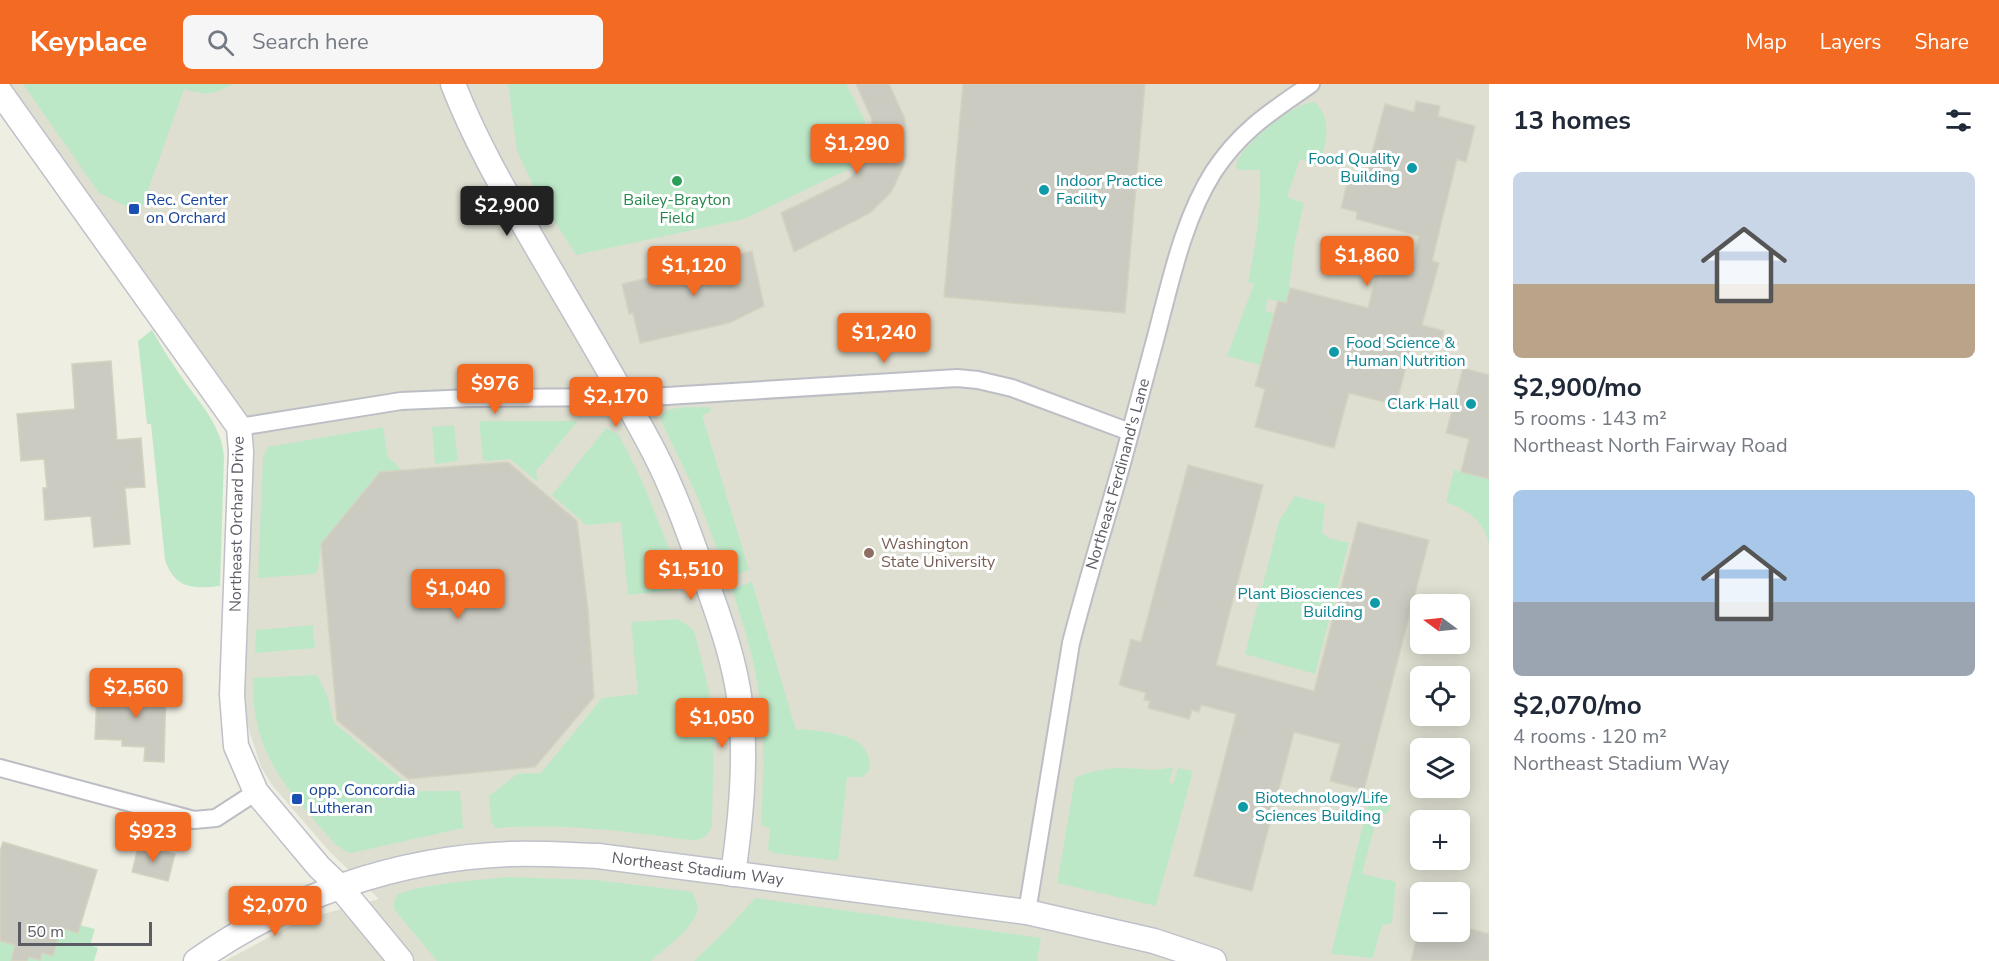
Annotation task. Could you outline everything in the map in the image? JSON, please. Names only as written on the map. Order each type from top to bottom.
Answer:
[{"type":"street","points":[[453,84],[465,116],[490,167],[654,451],[684,520],[729,648],[739,694],[743,745],[733,874]]},
{"type":"street","name":"Northeast Ferdinand's Lane","points":[[1027,912],[1071,643],[1174,268],[1189,224],[1205,186],[1226,154],[1242,136],[1276,107],[1311,84]]},
{"type":"street","name":"Northeast Orchard Drive","points":[[4,106],[239,427],[241,452],[232,694],[236,746],[256,792],[319,867],[340,887],[400,961]]},
{"type":"street","points":[[239,427],[400,401],[651,397],[957,378],[1012,388],[1130,432]]},
{"type":"street","points":[[0,768],[194,820],[216,818],[256,792]]},
{"type":"street","name":"Northeast Stadium Way","points":[[196,961],[255,923],[302,901],[378,874],[426,864],[509,854],[539,854],[598,856],[1027,912],[1145,939],[1214,961]]},
{"type":"shaded area","name":"Washington State University","points":[[8,84],[1489,84],[1489,961],[225,961],[301,920],[379,899],[330,852],[272,785],[261,767],[249,730],[243,698],[254,450],[236,404],[207,360]]},
{"type":"green space","points":[[23,84],[234,84],[209,93],[184,89],[143,205],[131,202],[128,207],[99,193]]},
{"type":"green space","name":"Bailey-Brayton Field","points":[[508,84],[846,84],[865,121],[864,146],[849,169],[744,219],[576,255],[537,194],[517,151]]},
{"type":"green space","points":[[1314,102],[1324,115],[1326,139],[1320,163],[1315,165],[1300,159],[1287,197],[1304,203],[1295,242],[1286,303],[1268,299],[1265,311],[1278,314],[1273,317],[1260,365],[1227,356],[1254,284],[1248,282],[1256,240],[1260,198],[1260,170],[1239,170],[1236,167],[1246,149],[1268,127],[1305,104]]},
{"type":"green space","points":[[152,330],[210,417],[222,446],[224,457],[220,586],[186,585],[174,577],[165,560],[151,424],[147,424],[138,341]]},
{"type":"green space","points":[[711,408],[710,412],[702,415],[749,570],[728,578],[697,496],[660,418],[673,409]]},
{"type":"green space","points":[[479,421],[578,421],[536,471],[538,482],[510,459],[483,460]]},
{"type":"green space","points":[[454,425],[458,461],[435,464],[432,427]]},
{"type":"green space","points":[[383,427],[388,457],[402,470],[380,473],[321,544],[318,570],[314,574],[258,578],[263,456],[268,447]]},
{"type":"green space","points":[[606,428],[619,435],[643,483],[682,582],[675,590],[628,595],[621,522],[586,525],[552,495]]},
{"type":"green space","points":[[1454,470],[1489,479],[1489,544],[1483,528],[1474,517],[1446,502]]},
{"type":"green space","points":[[1295,496],[1325,504],[1322,532],[1328,538],[1349,543],[1315,674],[1245,654],[1279,521]]},
{"type":"green space","points":[[752,582],[796,730],[805,729],[849,738],[858,742],[865,749],[869,758],[869,771],[862,777],[847,777],[838,861],[773,853],[768,849],[770,828],[762,826],[761,820],[763,751],[760,699],[750,647],[732,589]]},
{"type":"green space","points":[[678,619],[694,630],[709,691],[714,729],[712,827],[708,834],[701,839],[690,840],[569,827],[496,828],[491,822],[489,796],[517,774],[541,773],[602,698],[638,694],[631,622]]},
{"type":"green space","points":[[313,625],[315,648],[255,653],[256,630]]},
{"type":"green space","points":[[317,675],[328,697],[334,723],[416,791],[460,791],[463,828],[351,853],[335,844],[302,806],[276,770],[258,729],[254,705],[253,678]]},
{"type":"green space","points":[[1171,767],[1173,769],[1169,782],[1173,784],[1178,768],[1193,771],[1156,906],[1057,883],[1075,778],[1110,769],[1153,770]]},
{"type":"green space","points":[[1370,796],[1386,800],[1391,806],[1387,813],[1378,814],[1362,874],[1396,882],[1392,923],[1383,925],[1373,958],[1331,954]]},
{"type":"green space","points":[[507,877],[595,880],[687,891],[692,892],[697,908],[695,917],[685,931],[651,961],[437,961],[394,909],[394,902],[398,894],[411,890],[452,882]]},
{"type":"green space","points":[[755,898],[1041,938],[1037,961],[694,961]]},
{"type":"green space","points":[[80,925],[95,929],[90,945],[98,948],[94,961],[27,961],[29,957],[40,960],[42,953],[53,956],[61,928],[78,933]]},
{"type":"green space","points":[[0,941],[15,945],[11,961],[0,961]]},
{"type":"building","points":[[856,84],[889,84],[905,119],[906,156],[903,167],[892,191],[870,213],[794,252],[781,213],[844,182],[866,158],[870,147],[872,120]]},
{"type":"building","name":"Indoor Practice Facility","points":[[963,84],[1145,84],[1125,313],[944,297]]},
{"type":"building","name":"Food Science & Human Nutrition","points":[[1416,101],[1440,106],[1438,116],[1475,126],[1466,162],[1457,159],[1432,261],[1439,263],[1422,325],[1444,331],[1440,346],[1419,340],[1417,349],[1411,348],[1396,405],[1349,393],[1334,448],[1255,427],[1265,389],[1255,386],[1278,301],[1286,303],[1290,288],[1368,308],[1379,264],[1392,267],[1413,261],[1419,236],[1356,219],[1357,212],[1341,208],[1349,175],[1365,179],[1385,104],[1414,112]]},
{"type":"building","points":[[752,251],[764,306],[729,323],[640,343],[633,313],[629,314],[622,284],[672,272],[672,269]]},
{"type":"building","points":[[111,361],[117,440],[141,438],[145,487],[125,488],[130,544],[94,547],[91,516],[45,520],[43,488],[47,488],[44,459],[21,461],[17,414],[75,409],[72,364]]},
{"type":"building","name":"Clark Hall","points":[[1463,368],[1489,375],[1489,479],[1461,472],[1469,439],[1446,433]]},
{"type":"building","points":[[508,462],[577,521],[588,609],[594,697],[535,767],[408,779],[337,720],[321,544],[380,472]]},
{"type":"building","points":[[1188,465],[1263,485],[1216,665],[1314,691],[1358,522],[1429,540],[1415,594],[1410,594],[1410,613],[1364,790],[1330,781],[1340,744],[1294,732],[1252,891],[1194,876],[1236,714],[1201,705],[1199,712],[1192,710],[1189,719],[1148,708],[1150,701],[1144,700],[1146,693],[1119,685],[1131,639],[1141,642]]},
{"type":"building","points":[[130,682],[166,683],[164,762],[144,761],[145,747],[122,746],[122,740],[95,739],[97,697],[130,698]]},
{"type":"building","points":[[3,842],[97,870],[78,933],[61,928],[53,956],[42,953],[40,960],[29,957],[27,961],[11,961],[15,945],[0,941],[0,851]]},
{"type":"building","points":[[139,844],[175,854],[168,881],[132,872]]},
{"type":"building","points":[[1470,929],[1489,934],[1489,961],[1411,961],[1416,942],[1470,942]]},
{"type":"place","name":"Food Quality Building","points":[[1412,168]]},
{"type":"place","name":"Bailey-Brayton Field","points":[[677,181]]},
{"type":"place","name":"Indoor Practice Facility","points":[[1044,190]]},
{"type":"place","name":"Rec. Center on Orchard","points":[[134,209]]},
{"type":"place","name":"Food Science & Human Nutrition","points":[[1334,352]]},
{"type":"place","name":"Clark Hall","points":[[1471,404]]},
{"type":"place","name":"Washington State University","points":[[869,553]]},
{"type":"place","name":"Plant Biosciences Building","points":[[1375,603]]},
{"type":"place","name":"opp. Concordia Lutheran","points":[[297,799]]},
{"type":"place","name":"Biotechnology/Life Sciences Building","points":[[1243,807]]}]
